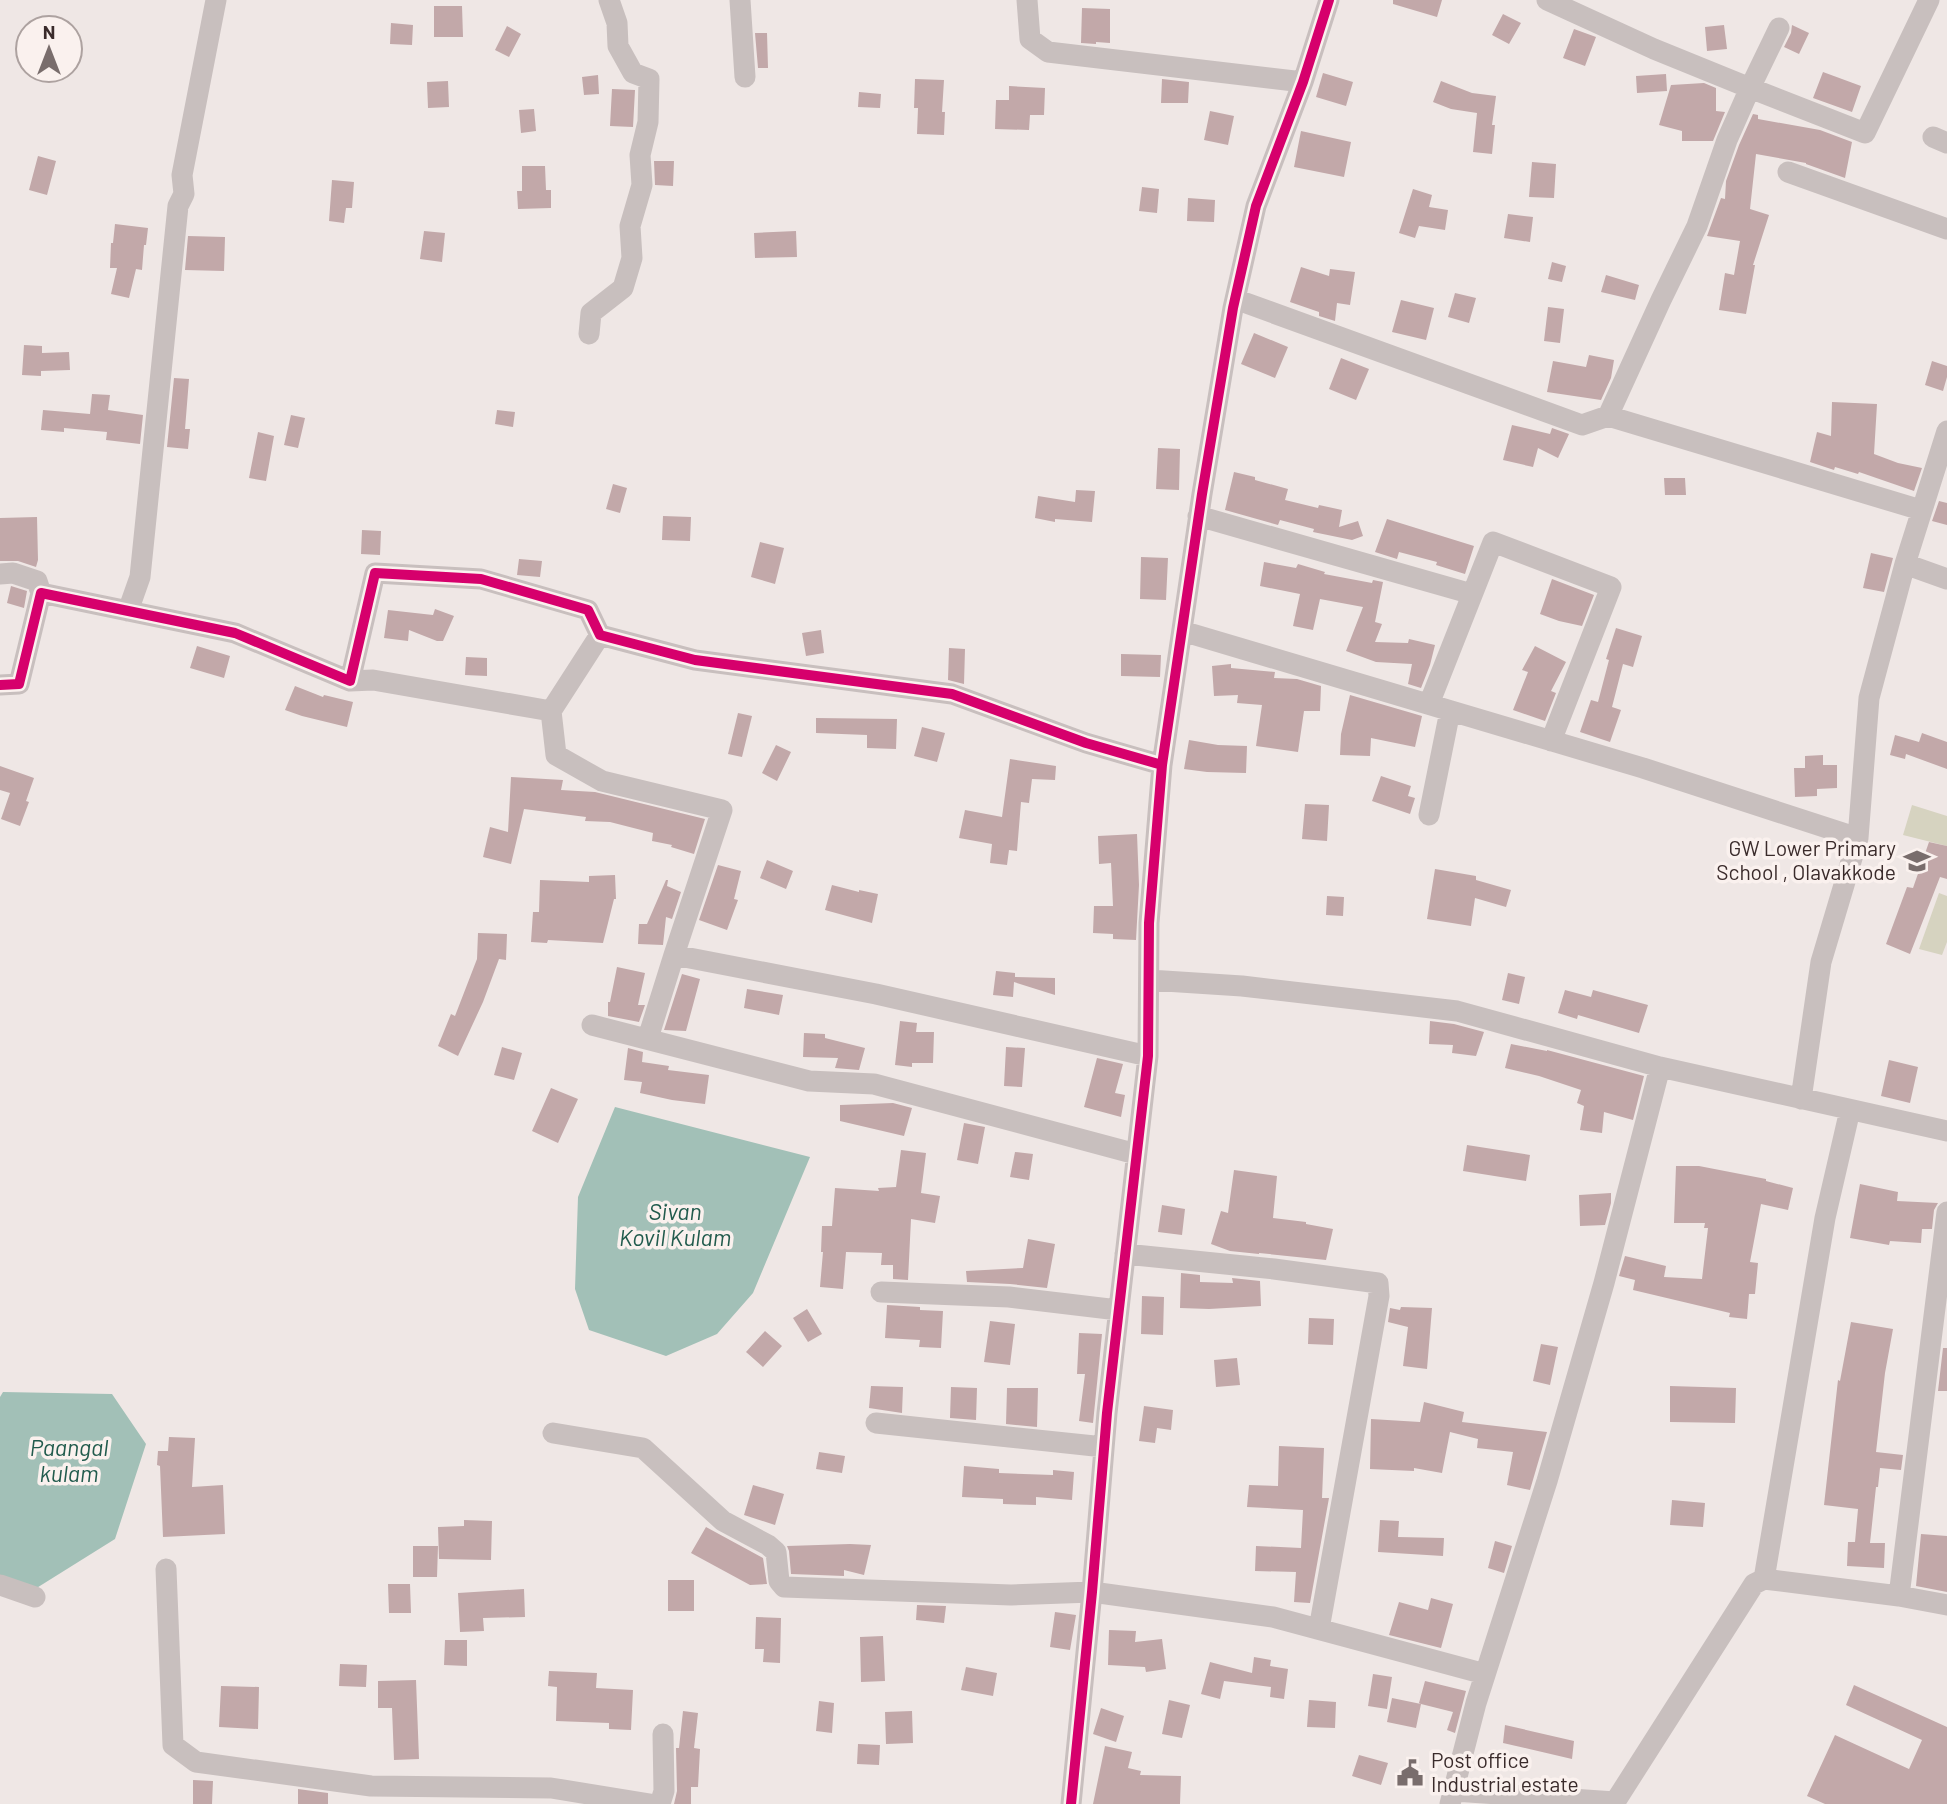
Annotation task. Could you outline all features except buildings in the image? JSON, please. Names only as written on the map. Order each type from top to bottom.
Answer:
[{"type":"street","points":[[128,611],[140,577],[177,205],[184,194],[182,175],[216,0]]},
{"type":"street","points":[[589,334],[591,313],[623,288],[632,258],[630,226],[642,185],[640,155],[648,122],[649,79],[633,74],[618,46],[617,23],[609,0]]},
{"type":"street","points":[[740,0],[745,77]]},
{"type":"street","points":[[1027,0],[1030,40],[1048,52],[1303,82]]},
{"type":"street","points":[[1071,1804],[1118,1310],[1148,1056],[1149,923],[1162,765],[1198,516],[1235,299],[1256,206],[1303,82],[1329,0]]},
{"type":"street","points":[[1547,0],[1654,49],[1865,132],[1929,0]]},
{"type":"street","points":[[1608,416],[1697,226],[1727,140],[1779,28]]},
{"type":"street","points":[[1788,172],[1947,229]]},
{"type":"street","points":[[1235,299],[1582,425],[1608,416],[1921,510]]},
{"type":"street","points":[[1801,1099],[1821,962],[1857,838],[1869,698],[1921,510],[1947,431]]},
{"type":"street","points":[[1198,516],[1472,594]]},
{"type":"street","points":[[1429,704],[1493,542],[1611,587],[1551,741]]},
{"type":"street","points":[[1905,565],[1947,579]]},
{"type":"street","points":[[0,574],[13,573],[37,582],[41,593],[19,684],[0,685]]},
{"type":"street","points":[[350,681],[375,573],[481,579],[588,610],[600,635],[695,660],[952,694],[1086,743],[1162,765]]},
{"type":"street","points":[[41,593],[235,633],[350,681],[373,680],[551,711]]},
{"type":"street","points":[[1182,631],[1643,768],[1857,838]]},
{"type":"street","points":[[600,635],[551,711],[556,755],[602,781],[722,810],[648,1038]]},
{"type":"street","points":[[1429,815],[1450,711]]},
{"type":"street","points":[[674,955],[876,994],[1148,1056]]},
{"type":"street","points":[[1149,980],[1242,986],[1457,1011],[1660,1067],[1947,1131]]},
{"type":"street","points":[[592,1025],[809,1080],[874,1084],[1136,1154]]},
{"type":"street","points":[[1660,1067],[1597,1310],[1547,1481],[1476,1703],[1452,1798],[1616,1803],[1754,1584],[1764,1579],[1899,1596],[1947,1605]]},
{"type":"street","points":[[1764,1579],[1825,1217],[1850,1110]]},
{"type":"street","points":[[1899,1596],[1947,1212]]},
{"type":"street","points":[[1125,1254],[1378,1283],[1379,1296],[1319,1629]]},
{"type":"street","points":[[881,1292],[1009,1297],[1118,1310]]},
{"type":"street","points":[[876,1423],[1104,1447]]},
{"type":"street","points":[[553,1433],[643,1448],[723,1521],[776,1552],[779,1581],[784,1587],[1011,1595],[1092,1592],[1273,1617],[1486,1674]]},
{"type":"street","points":[[166,1569],[173,1745],[195,1762],[371,1795],[551,1788],[650,1804]]},
{"type":"street","points":[[0,1585],[35,1597]]},
{"type":"street","points":[[660,1804],[664,1791],[663,1734]]},
{"type":"shaded area","points":[[1912,805],[1947,816],[1947,846],[1903,835]]},
{"type":"shaded area","points":[[1939,893],[1947,896],[1947,942],[1942,955],[1919,949]]},
{"type":"water","name":"Sivan Kovil Kulam","points":[[615,1107],[810,1157],[753,1293],[717,1334],[666,1356],[589,1330],[575,1289],[578,1197]]},
{"type":"water","name":"Paangal kulam","points":[[3,1392],[112,1394],[146,1444],[115,1539],[35,1589],[0,1577],[0,1397]]},
{"type":"cycle path","points":[[1071,1804],[1107,1413],[1148,1056],[1149,923],[1162,765],[1233,308],[1256,206],[1303,82],[1329,0]]},
{"type":"cycle path","points":[[0,685],[19,684],[41,593],[235,633],[350,681],[375,573],[481,579],[588,610],[600,635],[695,660],[952,694],[1086,743],[1162,765]]},
{"type":"place","name":"GW Lower Primary School , Olavakkode","points":[[1917,861]]},
{"type":"place","name":"Post office Industrial estate","points":[[1410,1773]]}]
